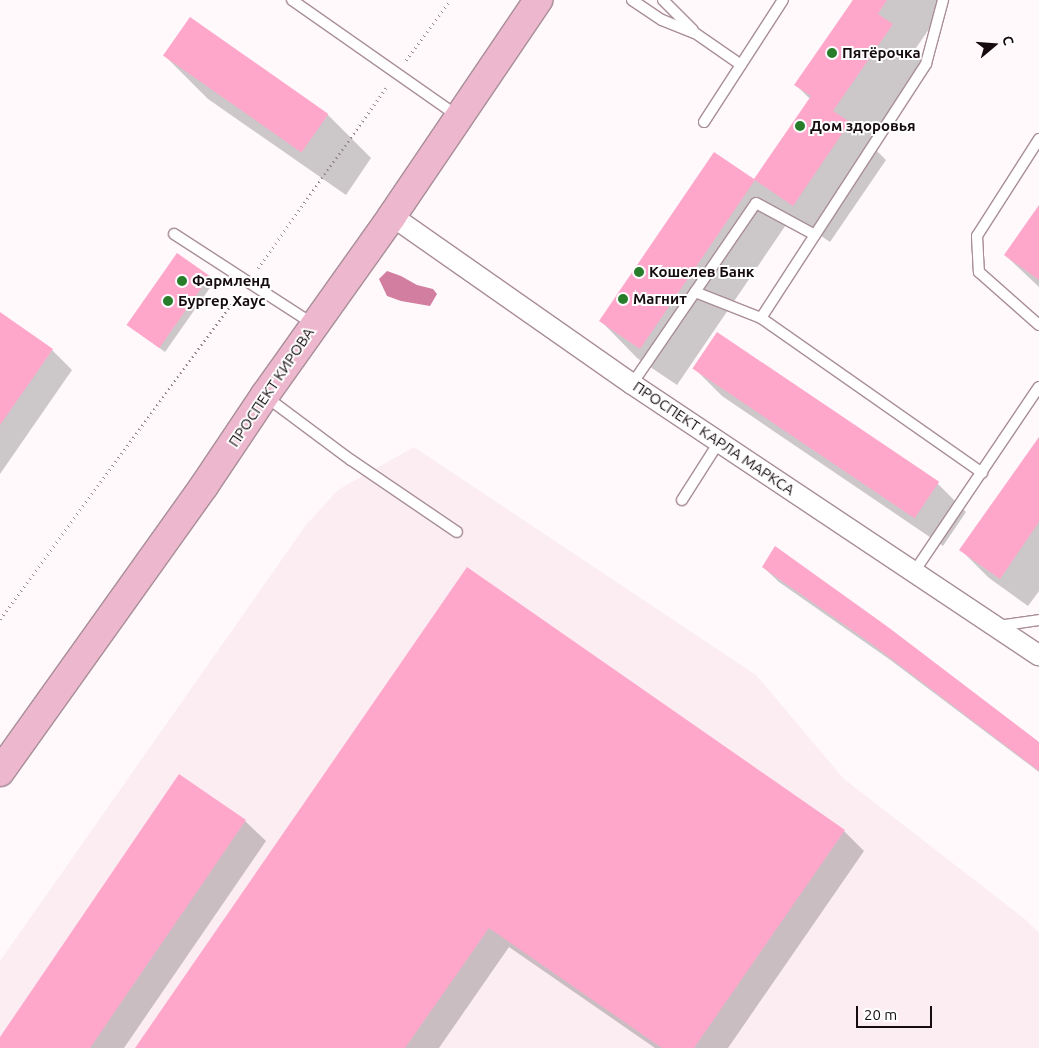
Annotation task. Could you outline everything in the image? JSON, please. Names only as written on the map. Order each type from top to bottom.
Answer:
[{"type":"main road","name":"ПРОСПЕКТ КИРОВА","points":[[2,767],[204,486],[265,395],[460,118],[538,0]]},
{"type":"street","name":"ПРОСПЕКТ КАРЛА МАРКСА","points":[[392,216],[632,384],[1039,655]]},
{"type":"lane","points":[[292,0],[460,118]]},
{"type":"lane","points":[[632,0],[662,20],[695,33]]},
{"type":"lane","points":[[663,0],[695,33],[741,65]]},
{"type":"lane","points":[[704,122],[782,0]]},
{"type":"lane","points":[[760,318],[926,64],[943,0]]},
{"type":"lane","points":[[1039,139],[977,236],[978,272],[1039,325]]},
{"type":"lane","points":[[632,384],[756,203],[815,235]]},
{"type":"lane","points":[[174,234],[314,325]]},
{"type":"lane","points":[[695,292],[760,318],[982,473]]},
{"type":"lane","points":[[914,572],[1039,388]]},
{"type":"lane","points":[[265,395],[351,460],[457,532]]},
{"type":"lane","points":[[682,500],[719,442]]},
{"type":"lane","points":[[998,626],[1039,620]]},
{"type":"path","points":[[0,619],[248,282],[450,0]]},
{"type":"shaded area","points":[[387,271],[417,285],[433,289],[437,294],[430,306],[401,301],[387,296],[379,279]]},
{"type":"shaded area","points":[[414,447],[756,675],[844,779],[1026,920],[1039,933],[1039,1048],[0,1048],[0,961],[306,525],[338,490]]},
{"type":"building","points":[[853,0],[887,0],[878,14],[893,24],[833,111],[850,122],[793,206],[755,180],[640,349],[599,321],[714,152],[754,179],[811,96],[794,85]]},
{"type":"building","points":[[190,17],[328,114],[301,152],[163,56]]},
{"type":"building","points":[[1039,205],[1039,280],[1004,255]]},
{"type":"building","name":"Бургер Хаус","points":[[177,253],[210,276],[159,348],[127,325]]},
{"type":"building","points":[[0,312],[53,349],[0,425]]},
{"type":"building","points":[[717,332],[939,482],[915,518],[692,368]]},
{"type":"building","points":[[1039,437],[1039,522],[1000,579],[959,550]]},
{"type":"building","points":[[775,546],[888,627],[1039,742],[1039,771],[872,644],[762,567]]},
{"type":"building","points":[[467,567],[845,830],[694,1048],[662,1048],[489,928],[405,1048],[135,1048]]},
{"type":"building","points":[[179,774],[246,820],[90,1048],[0,1048],[0,1037]]},
{"type":"place","name":"Пятёрочка","points":[[832,53]]},
{"type":"place","name":"Дом здоровья","points":[[800,126]]},
{"type":"place","name":"Кошелев Банк","points":[[639,272]]},
{"type":"place","name":"Фармленд","points":[[182,281]]},
{"type":"place","name":"Магнит","points":[[623,299]]},
{"type":"place","name":"Бургер Хаус","points":[[168,301]]}]
